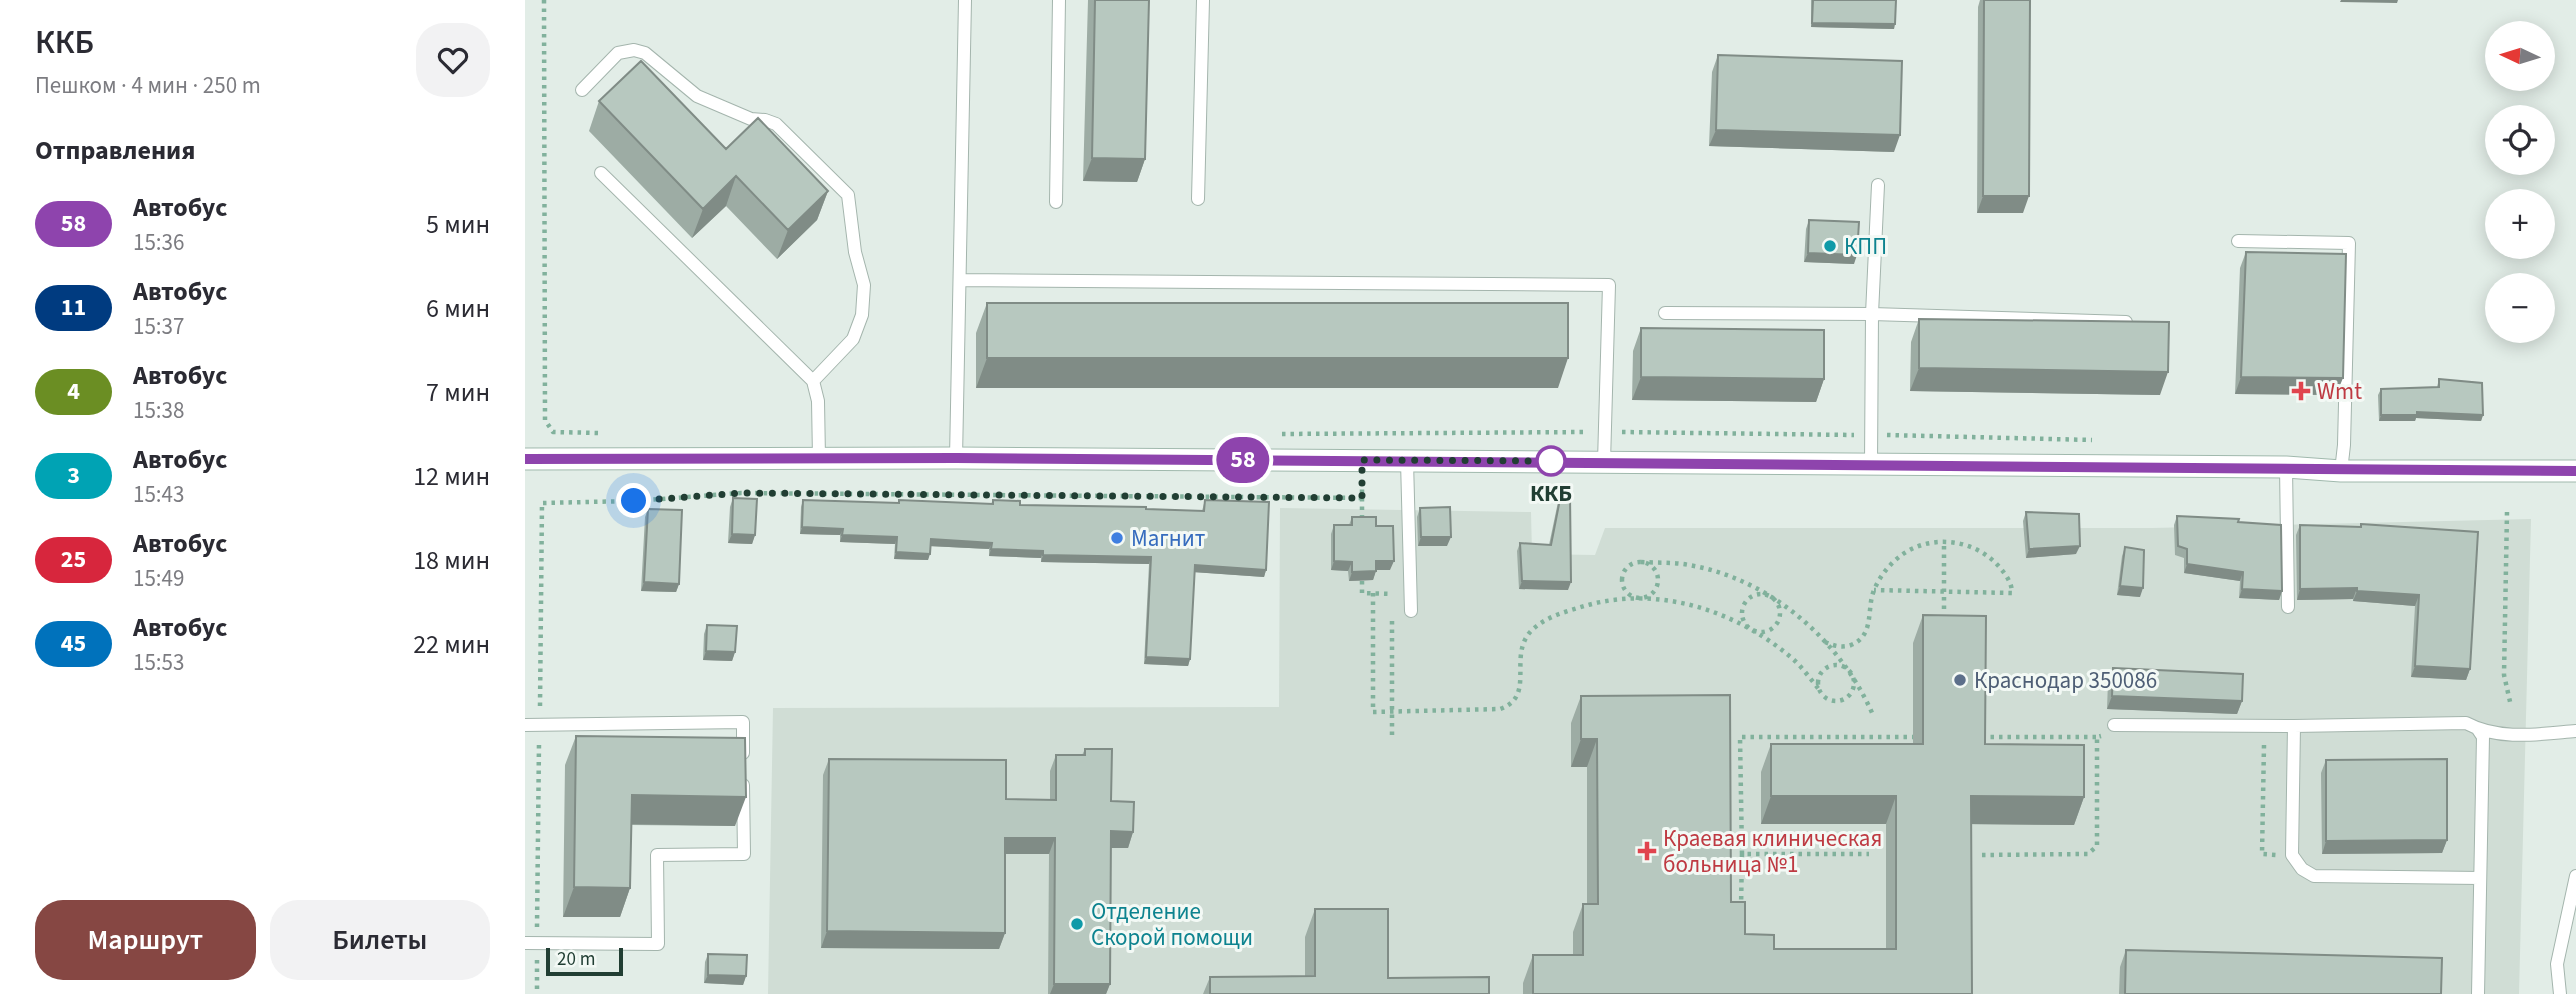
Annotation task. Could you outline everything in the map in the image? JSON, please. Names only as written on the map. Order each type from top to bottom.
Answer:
[{"type":"street","points":[[525,459],[1362,460],[2286,467],[2341,471],[2576,471]]},
{"type":"lane","points":[[956,458],[965,0]]},
{"type":"lane","points":[[1056,202],[1059,0]]},
{"type":"lane","points":[[1198,199],[1203,0]]},
{"type":"lane","points":[[582,90],[618,53],[634,50],[645,53],[697,96],[751,119],[776,124],[848,195],[855,252],[864,285],[862,314],[853,339],[813,381]]},
{"type":"lane","points":[[601,173],[813,381],[818,401],[819,458]]},
{"type":"lane","points":[[1871,464],[1872,314],[1878,185]]},
{"type":"lane","points":[[2238,241],[2349,243],[2341,471]]},
{"type":"lane","points":[[960,280],[1609,285],[1604,462]]},
{"type":"lane","points":[[1665,313],[1872,314],[2126,322]]},
{"type":"lane","points":[[1407,461],[1411,611]]},
{"type":"lane","points":[[2286,467],[2288,607]]},
{"type":"lane","points":[[525,725],[743,722],[744,854],[657,855],[658,944],[531,943]]},
{"type":"lane","points":[[2114,725],[2466,723],[2477,729],[2520,736],[2576,732]]},
{"type":"lane","points":[[2294,726],[2292,855],[2302,869],[2314,876],[2480,878]]},
{"type":"lane","points":[[2477,729],[2483,737],[2478,994]]},
{"type":"lane","points":[[2560,994],[2557,964],[2576,876]]},
{"type":"path","points":[[544,0],[545,420],[553,432]]},
{"type":"path","points":[[1362,460],[1362,526]]},
{"type":"path","points":[[537,994],[531,943],[540,725],[542,503],[634,501],[741,493],[1362,498]]},
{"type":"path","points":[[2507,512],[2504,675],[2511,706]]},
{"type":"path","points":[[1825,642],[1845,646],[1860,640],[1868,626],[1874,590],[1892,564],[1916,547],[1944,542],[1972,547],[1985,554],[2005,575],[2012,587],[2012,593],[1874,590]]},
{"type":"path","points":[[1944,542],[1944,608]]},
{"type":"path","points":[[1641,562],[1651,566],[1658,578],[1651,593],[1639,598],[1629,594],[1622,582],[1628,566],[1641,562],[1689,564],[1735,577],[1771,597],[1815,629],[1851,674],[1873,715]]},
{"type":"path","points":[[1362,581],[1362,593],[1392,593],[1392,735]]},
{"type":"path","points":[[1373,593],[1373,712],[1500,709],[1510,706],[1517,699],[1519,691],[1521,645],[1532,630],[1550,617],[1592,603],[1639,598],[1679,601],[1720,613],[1751,629],[1794,660],[1821,692],[1832,700],[1845,698],[1853,687],[1851,674],[1840,665],[1827,667],[1819,678],[1821,692]]},
{"type":"path","points":[[1757,594],[1771,597],[1780,609],[1777,623],[1765,632],[1751,629],[1742,617],[1745,603],[1757,594]]},
{"type":"path","points":[[1976,737],[2105,736]]},
{"type":"path","points":[[1741,915],[1740,737],[1913,737]]},
{"type":"path","points":[[1982,855],[2088,853],[2097,846],[2097,737]]},
{"type":"path","points":[[2264,737],[2262,854],[2292,855]]},
{"type":"path","points":[[1742,853],[1869,854]]},
{"type":"shaded area","name":"Краевая клиническая больница №1","points":[[1280,508],[1531,512],[1532,554],[1595,555],[1605,528],[2152,528],[2531,519],[2519,994],[768,994],[773,708],[1279,707]]},
{"type":"building","points":[[1095,0],[1149,0],[1145,159],[1092,158]]},
{"type":"building","points":[[1813,0],[1896,0],[1895,24],[1812,23]]},
{"type":"building","points":[[1984,0],[2030,0],[2029,196],[1983,196]]},
{"type":"building","points":[[1718,55],[1902,61],[1900,135],[1716,130]]},
{"type":"building","points":[[641,61],[726,149],[758,118],[828,191],[788,230],[736,176],[703,209],[599,101]]},
{"type":"building","name":"КПП","points":[[1809,220],[1859,222],[1857,255],[1808,253]]},
{"type":"building","points":[[2246,252],[2346,254],[2343,378],[2241,377]]},
{"type":"building","points":[[987,303],[1568,303],[1568,358],[987,358]]},
{"type":"building","points":[[1919,319],[2169,322],[2168,372],[1919,368]]},
{"type":"building","points":[[1641,328],[1824,330],[1824,379],[1641,377]]},
{"type":"building","points":[[2439,379],[2482,383],[2483,415],[2417,412],[2417,415],[2381,415],[2381,389],[2439,387]]},
{"type":"building","points":[[1561,494],[1570,495],[1571,582],[1522,581],[1520,543],[1551,545]]},
{"type":"building","points":[[733,498],[757,499],[755,535],[732,534]]},
{"type":"building","points":[[803,500],[993,504],[993,500],[1020,501],[1020,505],[1146,507],[1204,511],[1205,500],[1269,502],[1266,570],[1195,565],[1190,659],[1146,657],[1151,557],[1043,555],[1043,551],[991,549],[992,543],[931,539],[930,554],[896,552],[897,537],[842,535],[843,529],[802,527]]},
{"type":"building","points":[[1450,507],[1451,537],[1421,537],[1420,508]]},
{"type":"building","points":[[648,509],[682,510],[679,584],[644,582]]},
{"type":"building","points":[[2026,512],[2079,514],[2080,546],[2029,549]]},
{"type":"building","points":[[2177,516],[2239,519],[2238,522],[2281,525],[2282,591],[2242,589],[2243,572],[2187,564],[2187,549],[2178,546]]},
{"type":"building","points":[[1352,517],[1376,517],[1376,526],[1393,526],[1394,561],[1376,561],[1376,571],[1352,572],[1352,562],[1334,561],[1334,525],[1352,525]]},
{"type":"building","points":[[2361,524],[2478,532],[2470,669],[2415,666],[2419,595],[2357,591],[2357,588],[2300,589],[2300,525],[2361,527]]},
{"type":"building","points":[[2125,547],[2144,550],[2143,588],[2120,586]]},
{"type":"building","points":[[1923,615],[1986,616],[1985,744],[2084,745],[2084,797],[1971,796],[1972,994],[1533,994],[1533,955],[1583,955],[1583,904],[1598,904],[1597,739],[1581,739],[1581,696],[1730,695],[1731,902],[1745,902],[1745,934],[1774,935],[1774,949],[1896,949],[1896,796],[1771,796],[1771,744],[1923,744]]},
{"type":"building","points":[[707,625],[737,626],[735,652],[706,651]]},
{"type":"building","points":[[2113,668],[2243,674],[2242,701],[2112,696]]},
{"type":"building","points":[[576,736],[745,738],[746,797],[632,795],[630,888],[574,887]]},
{"type":"building","points":[[1085,749],[1112,749],[1111,801],[1134,802],[1133,832],[1111,831],[1110,984],[1054,984],[1055,838],[1005,838],[1005,933],[827,931],[829,759],[1006,760],[1006,799],[1056,800],[1056,755],[1085,755]]},
{"type":"building","points":[[2447,759],[2447,840],[2326,841],[2326,760]]},
{"type":"building","points":[[1315,909],[1388,909],[1388,978],[1489,977],[1489,994],[1210,994],[1210,977],[1315,976]]},
{"type":"building","points":[[2126,950],[2442,958],[2441,994],[2125,994]]},
{"type":"building","points":[[708,954],[747,955],[746,976],[708,975]]},
{"type":"bus line","name":"58","points":[[525,459],[1565,461],[2286,467],[2341,471],[2576,471]]},
{"type":"place","name":"КПП","points":[[1830,246]]},
{"type":"place","name":"Wmt","points":[[2301,391]]},
{"type":"place","name":"ККБ","points":[[1551,461]]},
{"type":"place","name":"Магнит","points":[[1117,538]]},
{"type":"place","name":"Краснодар 350086","points":[[1960,680]]},
{"type":"place","name":"Краевая клиническая больница №1","points":[[1647,851]]},
{"type":"place","name":"Отделение Скорой помощи","points":[[1077,924]]},
{"type":"route","points":[[634,501],[741,493],[1362,498],[1362,460],[1551,461]]}]
